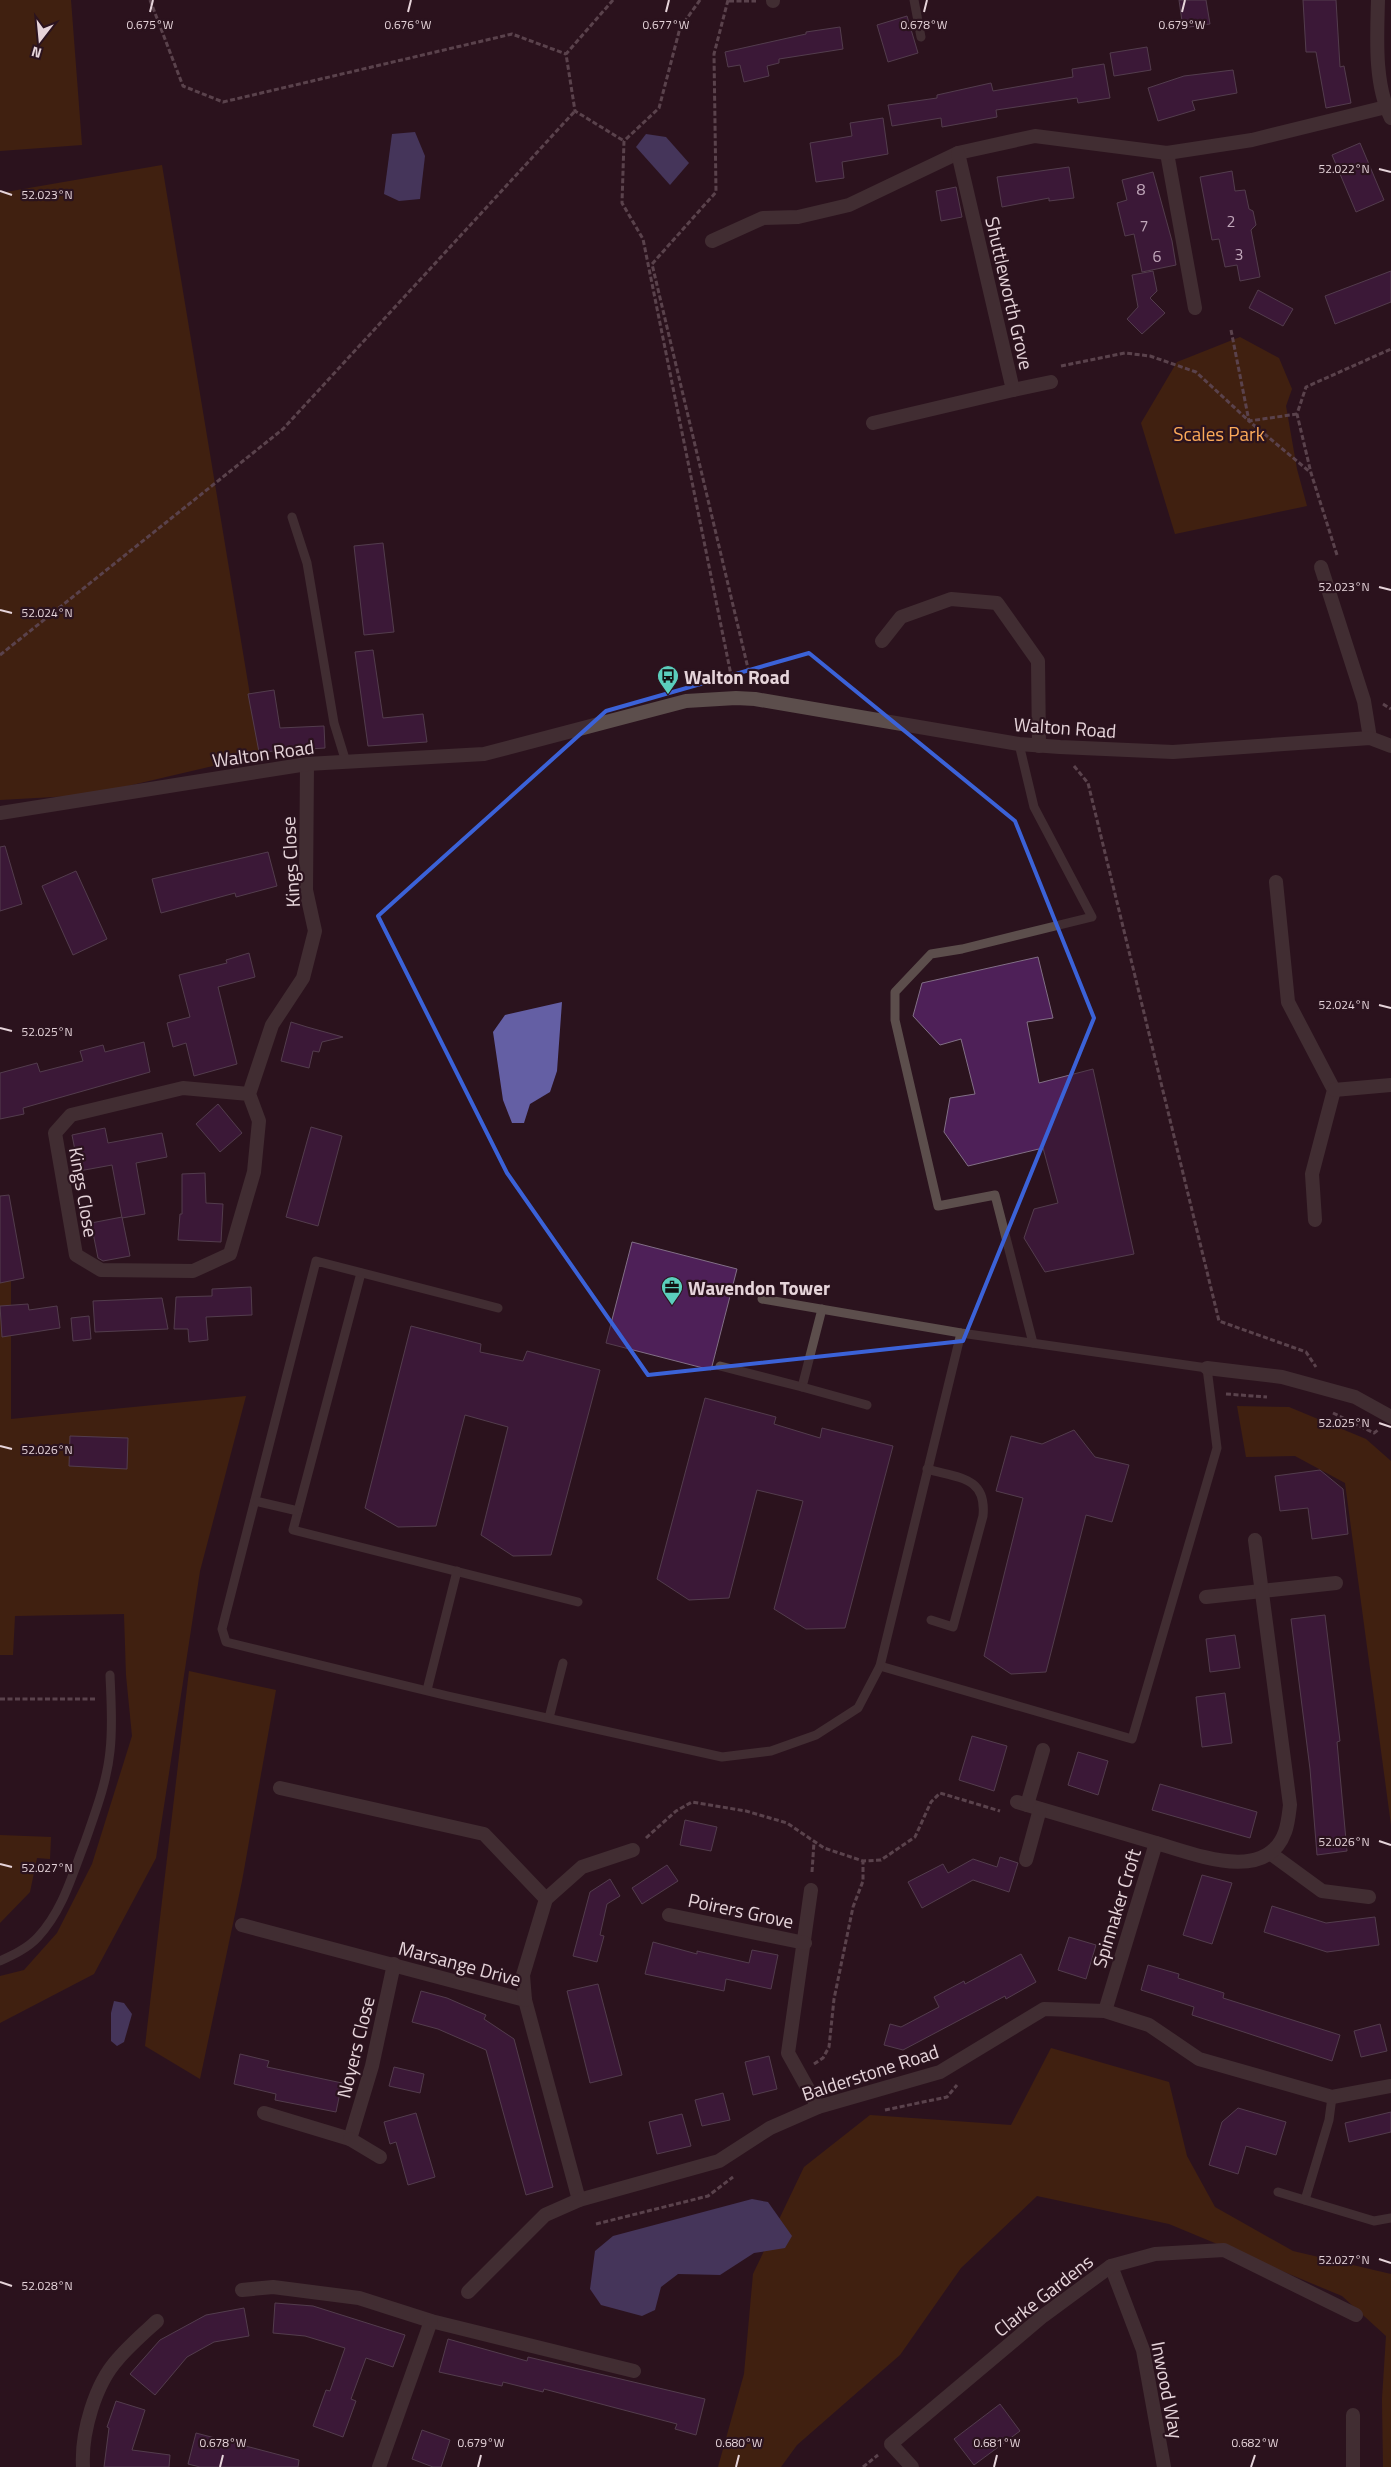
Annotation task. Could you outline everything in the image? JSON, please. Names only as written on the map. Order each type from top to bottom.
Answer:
[{"type":"street","points":[[712,241],[763,218],[798,217],[849,205],[958,152],[1035,136],[1167,153],[1252,140],[1388,113],[1376,48],[1378,0]]},
{"type":"street","name":"Shuttleworth Grove","points":[[873,422],[1012,390],[958,152]]},
{"type":"street","points":[[1167,153],[1195,308]]},
{"type":"street","points":[[1012,390],[1051,382]]},
{"type":"street","points":[[1321,567],[1364,701],[1370,738]]},
{"type":"street","points":[[882,641],[901,617],[951,599],[997,603],[1038,660],[1039,746]]},
{"type":"street","name":"Walton Road","points":[[0,813],[307,764],[484,754],[686,701],[736,698],[755,699],[1019,744],[1060,748],[1173,752],[1370,738],[1391,746]]},
{"type":"street","name":"Kings Close","points":[[249,1094],[183,1088],[71,1115],[55,1133],[76,1255],[101,1270],[193,1271],[230,1254],[254,1172],[259,1121],[249,1094],[272,1025],[303,978],[315,931],[306,890],[307,764]]},
{"type":"street","points":[[1276,882],[1288,1002],[1334,1090],[1312,1174],[1315,1220]]},
{"type":"street","points":[[1334,1090],[1391,1085]]},
{"type":"street","points":[[1207,1368],[1282,1377],[1355,1397],[1391,1418]]},
{"type":"street","points":[[1255,1540],[1290,1805],[1285,1833],[1270,1853],[1322,1891],[1369,1897]]},
{"type":"street","points":[[1206,1597],[1336,1583]]},
{"type":"street","points":[[1026,1860],[1028,1806],[1043,1750]]},
{"type":"street","points":[[280,1788],[484,1834],[546,1898]]},
{"type":"street","points":[[1028,1806],[1156,1843]]},
{"type":"street","name":"Spinnaker Croft","points":[[1105,2011],[1156,1843],[1229,1863],[1250,1861],[1270,1853]]},
{"type":"street","points":[[526,2000],[523,1975],[546,1898],[582,1867],[633,1850]]},
{"type":"street","name":"Poirers Grove","points":[[811,1890],[788,2054],[818,2107]]},
{"type":"street","name":"Poirers Grove","points":[[669,1914],[805,1943]]},
{"type":"street","name":"Marsange Drive","points":[[242,1926],[394,1964],[526,2000],[579,2200]]},
{"type":"street","name":"Noyers Close","points":[[350,2139],[372,2066],[394,1964]]},
{"type":"street","name":"Balderstone Road","points":[[468,2292],[545,2215],[579,2200],[719,2161],[770,2128],[818,2107],[940,2072],[1044,2009],[1105,2011],[1148,2025],[1199,2059],[1332,2097],[1391,2086]]},
{"type":"street","points":[[264,2113],[350,2139],[380,2157]]},
{"type":"street","name":"Clarke Gardens","points":[[912,2467],[891,2444],[1044,2316],[1111,2266],[1156,2254],[1224,2250],[1356,2315]]},
{"type":"street","name":"Inwood Way","points":[[1111,2266],[1143,2350],[1164,2467]]},
{"type":"street","points":[[242,2290],[273,2287],[358,2298],[431,2321],[634,2371]]},
{"type":"street","points":[[83,2467],[82,2449],[95,2399],[117,2360],[157,2321]]},
{"type":"street","points":[[379,2467],[431,2321]]},
{"type":"street","points":[[1353,2415],[1353,2467]]},
{"type":"lane","points":[[914,0],[922,37]]},
{"type":"lane","points":[[292,517],[307,563],[334,723],[346,762]]},
{"type":"lane","points":[[1019,744],[1034,807],[1092,916],[962,949],[931,954],[895,992],[895,1020],[938,1206],[995,1195],[1033,1344]]},
{"type":"lane","points":[[498,1308],[316,1261],[222,1629],[226,1642],[722,1758],[771,1751],[816,1735],[858,1708],[880,1666],[961,1334]]},
{"type":"lane","points":[[361,1273],[293,1530],[578,1602]]},
{"type":"lane","points":[[762,1299],[961,1334],[1207,1368],[1217,1448],[1132,1739],[880,1666]]},
{"type":"lane","points":[[802,1387],[822,1309]]},
{"type":"lane","points":[[720,1366],[867,1405]]},
{"type":"lane","points":[[928,1469],[973,1482],[982,1493],[984,1503],[983,1516],[953,1627],[931,1620]]},
{"type":"lane","points":[[255,1501],[298,1510]]},
{"type":"lane","points":[[427,1690],[457,1571]]},
{"type":"lane","points":[[549,1718],[563,1663]]},
{"type":"lane","points":[[0,1961],[16,1954],[37,1938],[55,1913],[72,1882],[100,1801],[110,1753],[113,1721],[110,1675]]},
{"type":"lane","points":[[1305,2200],[1329,2120],[1332,2097]]},
{"type":"lane","points":[[1278,2192],[1374,2221],[1391,2218]]},
{"type":"path","points":[[150,0],[183,86],[223,102],[512,34],[566,54]]},
{"type":"path","points":[[566,54],[613,0]]},
{"type":"path","points":[[700,0],[680,28],[659,108],[624,141],[622,203],[643,240],[736,698]]},
{"type":"path","points":[[755,699],[652,264],[716,192],[714,54],[728,1],[773,1]]},
{"type":"path","points":[[566,54],[575,111],[624,141]]},
{"type":"path","points":[[0,655],[283,430],[575,111]]},
{"type":"path","points":[[1231,330],[1249,421]]},
{"type":"path","points":[[1337,556],[1311,473],[1297,414],[1306,387],[1391,350]]},
{"type":"path","points":[[1051,382],[1049,369],[1125,354],[1150,356],[1196,372],[1249,421],[1311,473]]},
{"type":"path","points":[[1249,421],[1297,414]]},
{"type":"path","points":[[1380,695],[1383,705],[1391,709]]},
{"type":"path","points":[[1060,748],[1088,783],[1218,1321],[1306,1352],[1333,1391]]},
{"type":"path","points":[[1210,1393],[1268,1397]]},
{"type":"path","points":[[1332,1412],[1374,1433],[1380,1429]]},
{"type":"path","points":[[0,1699],[111,1700]]},
{"type":"path","points":[[633,1850],[676,1811],[692,1802],[746,1811],[787,1823],[824,1848],[863,1861],[881,1860],[915,1837],[931,1802],[940,1793],[1001,1812]]},
{"type":"path","points":[[811,1890],[814,1842]]},
{"type":"path","points":[[800,2075],[823,2058],[829,2047],[834,1999],[853,1907],[863,1881],[863,1861]]},
{"type":"path","points":[[877,2111],[947,2097],[958,2083]]},
{"type":"path","points":[[596,2224],[708,2196],[734,2176]]},
{"type":"highlighted area","points":[[809,653],[1015,821],[1094,1018],[963,1341],[648,1375],[507,1173],[378,916],[606,711]]},
{"type":"green space","points":[[0,0],[71,0],[82,145],[0,151]]},
{"type":"green space","points":[[162,165],[260,755],[89,795],[0,800],[0,193]]},
{"type":"green space","name":"Scales Park","points":[[1240,337],[1279,358],[1292,389],[1286,406],[1297,469],[1307,506],[1175,534],[1141,423],[1177,362]]},
{"type":"green space","points":[[11,1279],[11,1419],[246,1396],[200,1571],[156,1858],[94,1974],[0,2023],[0,1976],[24,1970],[57,1933],[92,1864],[132,1736],[126,1675],[124,1614],[15,1616],[13,1655],[0,1655],[0,1281]]},
{"type":"green space","points":[[1237,1406],[1289,1407],[1366,1439],[1391,1461],[1391,1825],[1345,1483],[1295,1456],[1246,1457]]},
{"type":"green space","points":[[189,1671],[276,1690],[242,1881],[200,2079],[145,2046]]},
{"type":"green space","points":[[0,1835],[51,1837],[50,1859],[37,1858],[30,1892],[0,1923]]},
{"type":"green space","points":[[1051,2048],[1169,2082],[1187,2156],[1215,2207],[1293,2251],[1391,2274],[1391,2467],[1383,2467],[1382,2399],[1386,2336],[1342,2296],[1169,2224],[1037,2196],[961,2268],[900,2355],[797,2445],[781,2467],[718,2467],[744,2374],[753,2274],[804,2167],[870,2115],[1011,2125]]},
{"type":"shaded area","points":[[415,132],[425,156],[420,199],[399,201],[384,194],[392,134]]},
{"type":"shaded area","points":[[646,134],[666,137],[689,163],[670,185],[636,147]]},
{"type":"shaded area","points":[[562,1002],[557,1071],[550,1092],[530,1104],[524,1123],[512,1123],[503,1100],[493,1032],[505,1015]]},
{"type":"shaded area","points":[[114,2001],[124,2003],[132,2014],[124,2042],[117,2046],[111,2041],[111,2013]]},
{"type":"shaded area","points":[[752,2199],[768,2202],[792,2236],[785,2248],[754,2253],[720,2275],[678,2274],[661,2287],[655,2310],[642,2316],[601,2305],[590,2289],[595,2251],[613,2236]]},
{"type":"building","points":[[1179,0],[1206,0],[1210,24],[1183,28]]},
{"type":"building","points":[[1303,0],[1336,0],[1340,67],[1344,66],[1351,103],[1326,108],[1316,52],[1306,52]]},
{"type":"building","points":[[907,16],[918,53],[888,62],[877,25]]},
{"type":"building","points":[[840,27],[843,49],[779,59],[779,63],[767,66],[769,76],[744,82],[740,65],[728,67],[725,52],[806,34],[806,32]]},
{"type":"building","points":[[1147,47],[1151,70],[1114,76],[1110,53]]},
{"type":"building","points":[[1104,64],[1110,98],[1078,103],[1077,98],[996,110],[997,117],[942,127],[941,118],[892,126],[888,105],[937,98],[937,95],[991,83],[993,91],[1073,77],[1072,69]]},
{"type":"building","points":[[1233,70],[1237,93],[1192,101],[1195,110],[1158,121],[1148,88],[1184,76]]},
{"type":"building","points":[[883,118],[888,154],[842,162],[844,178],[816,182],[810,143],[852,136],[850,123]]},
{"type":"building","points":[[1360,143],[1384,200],[1356,212],[1332,155]]},
{"type":"building","points":[[1069,167],[1074,198],[1049,201],[1049,198],[1002,207],[997,177]]},
{"type":"building","points":[[1232,171],[1235,191],[1245,190],[1249,209],[1253,211],[1256,225],[1251,230],[1260,277],[1240,281],[1237,265],[1225,267],[1219,239],[1212,240],[1200,177]]},
{"type":"building","points":[[1153,172],[1172,241],[1176,265],[1142,272],[1134,234],[1125,236],[1117,203],[1127,200],[1122,180]]},
{"type":"building","points":[[956,187],[962,217],[941,221],[936,191]]},
{"type":"building","points":[[1153,271],[1157,291],[1150,298],[1165,313],[1142,334],[1127,319],[1138,307],[1132,275]]},
{"type":"building","points":[[1391,271],[1391,302],[1335,324],[1325,296]]},
{"type":"building","points":[[1258,290],[1293,309],[1283,326],[1249,308]]},
{"type":"building","points":[[383,543],[394,632],[364,635],[354,546]]},
{"type":"building","points":[[373,650],[383,718],[423,714],[427,742],[368,746],[355,652]]},
{"type":"building","points":[[274,690],[280,728],[324,726],[325,748],[259,752],[248,694]]},
{"type":"building","points":[[5,846],[22,904],[0,911],[0,847]]},
{"type":"building","points":[[268,852],[277,886],[236,897],[235,893],[161,913],[152,879]]},
{"type":"building","points":[[76,871],[107,939],[73,955],[42,886]]},
{"type":"building","points":[[249,953],[255,977],[218,987],[237,1064],[194,1076],[186,1043],[173,1047],[167,1023],[190,1017],[179,975],[227,963],[226,960]]},
{"type":"building","points":[[1038,957],[1053,1018],[1027,1022],[1039,1083],[1093,1069],[1134,1254],[1045,1272],[1024,1238],[1034,1209],[1058,1203],[1043,1148],[968,1166],[944,1132],[950,1098],[975,1094],[961,1039],[940,1045],[913,1016],[922,983]]},
{"type":"building","points":[[291,1022],[343,1037],[322,1042],[319,1052],[313,1051],[309,1068],[281,1061]]},
{"type":"building","points":[[144,1042],[150,1072],[23,1108],[24,1114],[0,1119],[0,1073],[37,1063],[40,1072],[83,1061],[80,1051],[103,1045],[105,1052]]},
{"type":"building","points":[[218,1104],[242,1133],[220,1152],[196,1124]]},
{"type":"building","points":[[311,1127],[342,1136],[318,1226],[286,1217]]},
{"type":"building","points":[[105,1128],[108,1143],[162,1133],[167,1157],[136,1163],[145,1214],[122,1218],[112,1165],[79,1171],[72,1135]]},
{"type":"building","points":[[205,1173],[206,1203],[223,1204],[221,1242],[178,1240],[180,1214],[182,1214],[182,1174]]},
{"type":"building","points":[[9,1195],[24,1278],[0,1283],[0,1196]]},
{"type":"building","points":[[122,1217],[130,1256],[103,1261],[98,1258],[91,1223]]},
{"type":"building","name":"Wavendon Tower","points":[[632,1242],[737,1269],[711,1370],[606,1343]]},
{"type":"building","points":[[251,1287],[252,1315],[206,1317],[208,1340],[189,1342],[188,1329],[174,1329],[176,1297],[212,1296],[212,1289]]},
{"type":"building","points":[[162,1298],[168,1329],[95,1332],[93,1301]]},
{"type":"building","points":[[28,1304],[29,1310],[57,1306],[60,1328],[2,1337],[0,1306]]},
{"type":"building","points":[[89,1316],[91,1339],[73,1341],[71,1318]]},
{"type":"building","points":[[411,1326],[481,1344],[480,1352],[523,1361],[527,1351],[600,1370],[551,1555],[513,1556],[481,1535],[508,1427],[465,1415],[436,1526],[398,1527],[365,1508]]},
{"type":"building","points":[[705,1398],[776,1417],[774,1424],[820,1438],[822,1428],[893,1446],[845,1628],[806,1629],[774,1609],[803,1501],[757,1490],[729,1598],[689,1600],[657,1579]]},
{"type":"building","points":[[1074,1430],[1095,1457],[1129,1465],[1112,1522],[1086,1515],[1046,1672],[1011,1674],[984,1656],[1023,1498],[996,1491],[1011,1436],[1042,1444]]},
{"type":"building","points":[[70,1436],[128,1438],[127,1469],[69,1466]]},
{"type":"building","points":[[1320,1470],[1343,1489],[1348,1534],[1312,1539],[1308,1508],[1280,1511],[1275,1476]]},
{"type":"building","points":[[1325,1615],[1340,1741],[1337,1742],[1347,1851],[1317,1855],[1310,1769],[1291,1619]]},
{"type":"building","points":[[1235,1635],[1240,1668],[1210,1672],[1206,1639]]},
{"type":"building","points":[[1225,1693],[1232,1743],[1202,1747],[1196,1697]]},
{"type":"building","points":[[972,1736],[1007,1746],[994,1791],[959,1780]]},
{"type":"building","points":[[1078,1752],[1108,1761],[1098,1795],[1068,1785]]},
{"type":"building","points":[[1160,1784],[1257,1812],[1250,1838],[1152,1810]]},
{"type":"building","points":[[685,1820],[717,1827],[711,1851],[680,1845]]},
{"type":"building","points":[[1000,1857],[1018,1863],[1009,1892],[973,1880],[922,1908],[908,1882],[943,1864],[948,1873],[973,1859],[997,1867]]},
{"type":"building","points":[[667,1865],[678,1881],[642,1904],[632,1888]]},
{"type":"building","points":[[1202,1875],[1232,1883],[1212,1944],[1183,1935]]},
{"type":"building","points":[[610,1879],[620,1896],[607,1904],[600,1935],[604,1936],[597,1962],[573,1956],[590,1892]]},
{"type":"building","points":[[1272,1906],[1326,1923],[1375,1917],[1379,1945],[1327,1952],[1264,1932]]},
{"type":"building","points":[[1069,1937],[1096,1945],[1086,1979],[1058,1970]]},
{"type":"building","points":[[653,1942],[697,1954],[697,1951],[749,1963],[752,1950],[778,1955],[771,1989],[726,1979],[724,1991],[645,1974]]},
{"type":"building","points":[[1021,1954],[1036,1982],[1006,1999],[1005,1996],[903,2050],[884,2045],[890,2024],[901,2027],[939,2007],[934,1997],[964,1981],[965,1984]]},
{"type":"building","points":[[1148,1965],[1179,1974],[1178,1978],[1224,1993],[1223,1998],[1340,2035],[1332,2061],[1192,2015],[1194,2007],[1141,1990]]},
{"type":"building","points":[[598,1984],[622,2075],[590,2083],[567,1991]]},
{"type":"building","points":[[421,1991],[447,1998],[486,2015],[484,2019],[514,2039],[553,2187],[526,2195],[486,2050],[438,2029],[412,2022]]},
{"type":"building","points":[[1380,2024],[1387,2051],[1361,2057],[1354,2031]]},
{"type":"building","points":[[240,2054],[269,2061],[267,2067],[342,2083],[336,2112],[275,2100],[276,2094],[234,2084]]},
{"type":"building","points":[[769,2056],[777,2089],[753,2095],[745,2062]]},
{"type":"building","points":[[394,2067],[424,2074],[420,2093],[389,2086]]},
{"type":"building","points":[[723,2093],[730,2120],[702,2126],[695,2100]]},
{"type":"building","points":[[1238,2108],[1286,2122],[1276,2155],[1246,2146],[1238,2174],[1209,2165],[1222,2122]]},
{"type":"building","points":[[1391,2112],[1391,2132],[1349,2142],[1345,2123]]},
{"type":"building","points":[[416,2113],[435,2177],[408,2185],[396,2142],[390,2144],[384,2122]]},
{"type":"building","points":[[682,2114],[691,2146],[657,2154],[649,2122]]},
{"type":"building","points":[[275,2303],[313,2306],[405,2335],[393,2367],[366,2358],[351,2399],[356,2401],[343,2437],[313,2426],[326,2390],[330,2391],[345,2348],[305,2336],[273,2333]]},
{"type":"building","points":[[244,2308],[249,2336],[214,2342],[187,2357],[155,2395],[130,2374],[160,2340],[206,2315]]},
{"type":"building","points":[[448,2339],[527,2361],[528,2357],[705,2399],[696,2435],[675,2429],[677,2424],[544,2389],[543,2392],[503,2382],[502,2386],[439,2372]]},
{"type":"building","points":[[116,2401],[145,2410],[132,2450],[170,2455],[169,2467],[104,2467],[109,2428],[107,2427]]},
{"type":"building","points":[[1000,2404],[1020,2431],[974,2465],[954,2439]]},
{"type":"building","points":[[422,2430],[450,2440],[441,2467],[433,2467],[412,2459]]},
{"type":"building","points":[[196,2433],[299,2460],[298,2467],[200,2467],[188,2464]]},
{"type":"place","name":"Walton Road","points":[[668,695]]},
{"type":"place","name":"Wavendon Tower","points":[[672,1306]]}]
